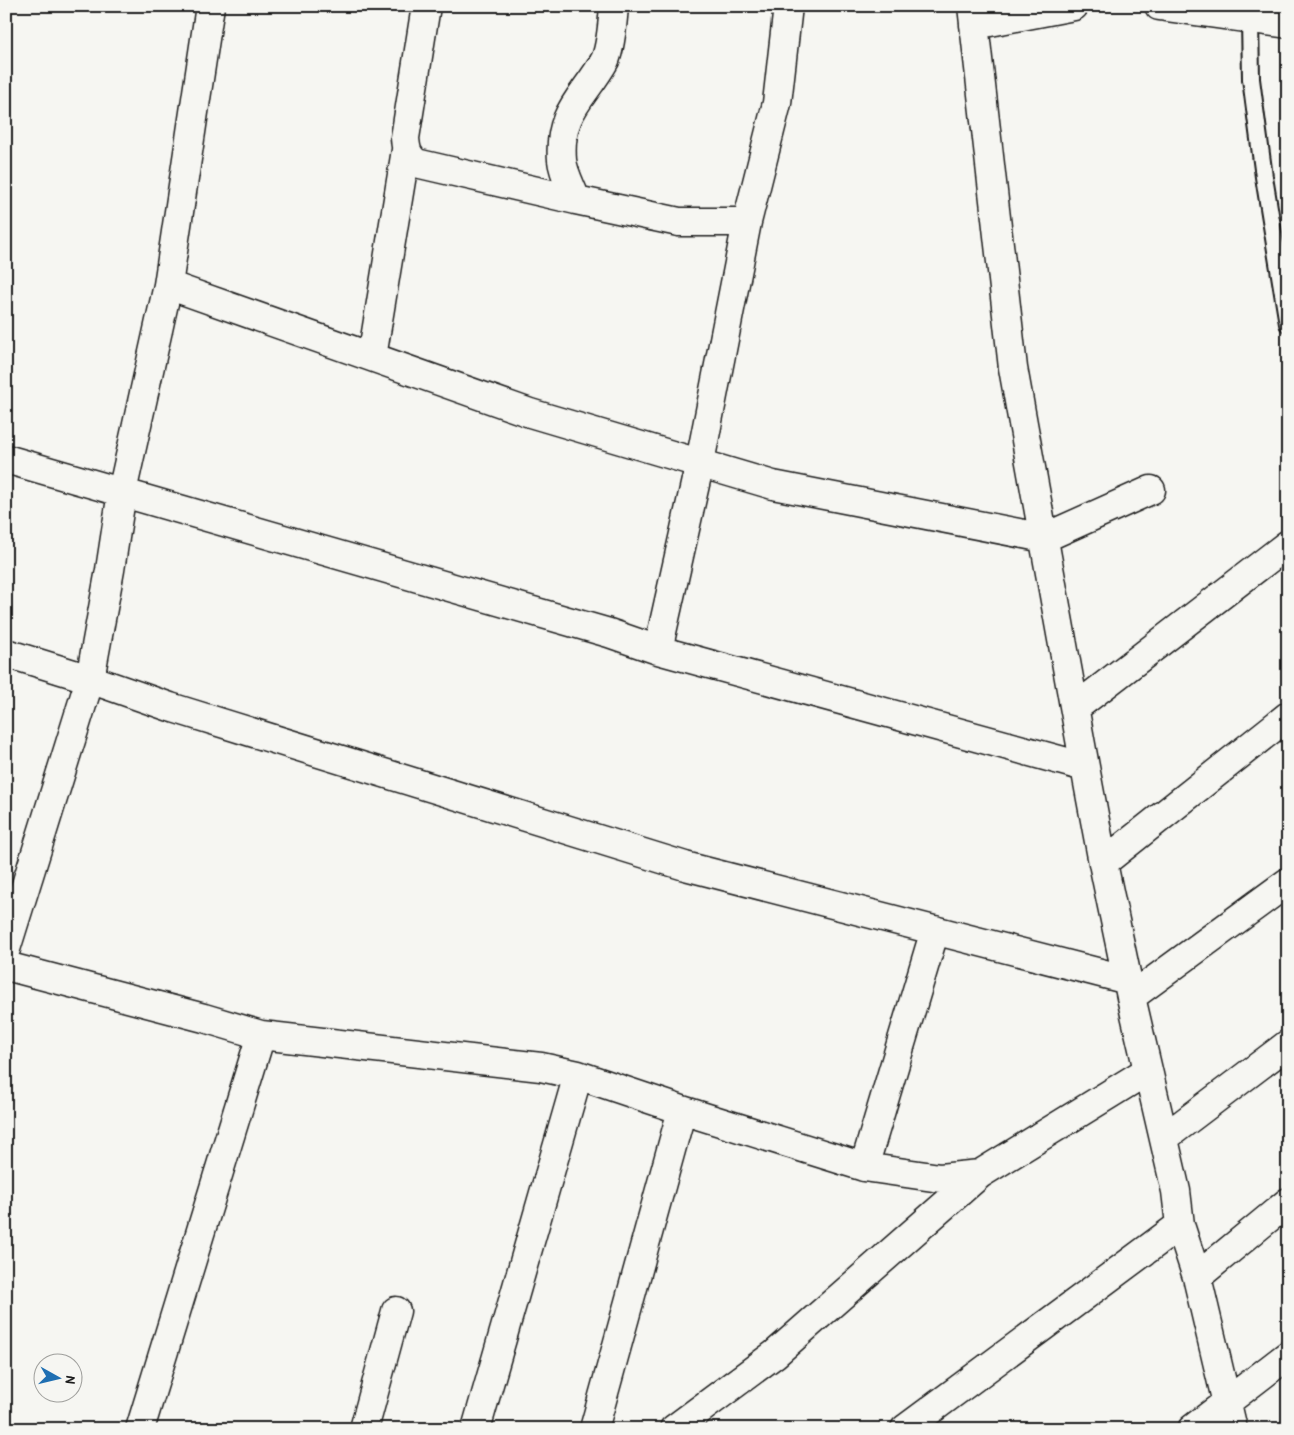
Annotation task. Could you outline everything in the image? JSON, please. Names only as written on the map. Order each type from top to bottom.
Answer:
[{"type":"street","points":[[6,949],[90,679],[122,492],[168,285],[210,6]]},
{"type":"street","points":[[372,357],[406,150],[405,138],[426,6]]},
{"type":"street","points":[[576,200],[562,162],[562,139],[568,115],[606,58],[614,6]]},
{"type":"street","points":[[658,650],[700,462],[747,222],[777,103],[788,6]]},
{"type":"street","points":[[1074,6],[972,16],[1013,368],[1085,767],[1103,863],[1147,1071],[1176,1190],[1180,1225],[1197,1277],[1233,1429]]},
{"type":"street","points":[[1159,6],[1288,24]]},
{"type":"street","points":[[406,150],[409,157],[416,162],[679,222],[747,222]]},
{"type":"street","points":[[168,285],[530,412],[773,485],[1044,538],[1151,490]]},
{"type":"street","points":[[6,459],[608,633],[658,650],[1085,767]]},
{"type":"street","points":[[1075,708],[1288,544]]},
{"type":"street","points":[[6,654],[90,679],[170,707],[684,866],[935,930],[1130,989]]},
{"type":"street","points":[[1103,863],[1288,716]]},
{"type":"street","points":[[1130,989],[1288,882]]},
{"type":"street","points":[[864,1167],[935,930]]},
{"type":"street","points":[[6,966],[204,1018],[261,1035],[541,1066],[578,1075],[864,1167],[940,1178],[980,1174]]},
{"type":"street","points":[[140,1429],[261,1035]]},
{"type":"street","points":[[1164,1138],[1288,1044]]},
{"type":"street","points":[[674,1429],[775,1354],[980,1174],[1147,1071]]},
{"type":"street","points":[[476,1429],[578,1075]]},
{"type":"street","points":[[594,1429],[682,1110]]},
{"type":"street","points":[[1197,1277],[1288,1202]]},
{"type":"street","points":[[905,1429],[1180,1225]]},
{"type":"street","points":[[364,1429],[396,1311]]},
{"type":"street","points":[[1192,1429],[1288,1355]]},
{"type":"lane","points":[[1250,19],[1252,89],[1264,178],[1288,324]]}]
